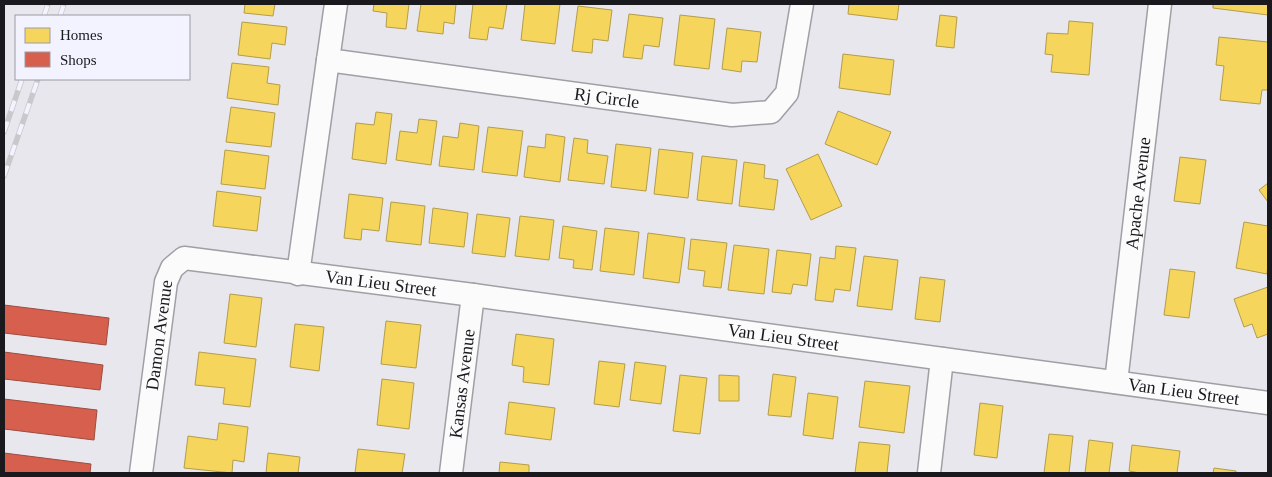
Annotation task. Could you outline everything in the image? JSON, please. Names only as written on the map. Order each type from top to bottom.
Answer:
[{"type":"street","points":[[298,274],[336,4]]},
{"type":"street","name":"Rj Circle","points":[[328,60],[732,115],[771,112],[788,93],[802,4]]},
{"type":"street","name":"Apache Avenue","points":[[1116,382],[1160,4]]},
{"type":"street","name":"Damon Avenue","points":[[141,473],[166,282],[172,268],[184,258],[298,274]]},
{"type":"street","name":"Van Lieu Street","points":[[298,274],[473,295],[1268,403]]},
{"type":"street","name":"Kansas Avenue","points":[[451,473],[473,295]]},
{"type":"street","points":[[929,473],[942,359]]},
{"type":"building: Homes","points":[[245,4],[275,4],[273,16],[244,13]]},
{"type":"building: Homes","points":[[374,4],[409,4],[406,29],[386,27],[387,13],[373,11]]},
{"type":"building: Homes","points":[[421,4],[456,4],[454,24],[444,22],[443,34],[417,31]]},
{"type":"building: Homes","points":[[473,4],[507,4],[503,29],[489,27],[487,40],[469,38]]},
{"type":"building: Homes","points":[[525,4],[560,4],[555,44],[521,40]]},
{"type":"building: Homes","points":[[849,4],[899,4],[897,20],[848,14]]},
{"type":"building: Homes","points":[[1213,4],[1268,4],[1268,15],[1213,8]]},
{"type":"building: Homes","points":[[578,6],[612,10],[608,41],[593,39],[592,53],[572,51]]},
{"type":"building: Homes","points":[[629,14],[663,18],[659,47],[644,45],[642,59],[623,57]]},
{"type":"building: Homes","points":[[680,15],[715,19],[709,69],[674,65]]},
{"type":"building: Homes","points":[[940,15],[957,17],[954,48],[936,46]]},
{"type":"building: Homes","points":[[1069,21],[1093,23],[1089,75],[1051,72],[1053,55],[1045,54],[1047,33],[1068,34]]},
{"type":"building: Homes","points":[[242,22],[287,27],[285,45],[272,43],[270,59],[238,55]]},
{"type":"building: Homes","points":[[727,28],[761,32],[757,62],[742,61],[741,72],[722,69]]},
{"type":"building: Homes","points":[[1219,37],[1268,42],[1268,90],[1262,90],[1260,104],[1220,100],[1224,66],[1216,65]]},
{"type":"building: Homes","points":[[843,54],[894,60],[890,95],[839,88]]},
{"type":"building: Homes","points":[[232,63],[269,67],[267,83],[280,85],[278,105],[227,98]]},
{"type":"building: Homes","points":[[231,107],[275,113],[271,147],[226,142]]},
{"type":"building: Homes","points":[[838,111],[891,132],[877,165],[825,144]]},
{"type":"building: Homes","points":[[376,112],[392,114],[386,164],[352,159],[356,123],[374,125]]},
{"type":"building: Homes","points":[[419,119],[437,121],[431,165],[396,160],[400,131],[417,133]]},
{"type":"building: Homes","points":[[460,123],[479,126],[474,170],[439,166],[443,136],[458,138]]},
{"type":"building: Homes","points":[[488,127],[523,131],[517,176],[482,172]]},
{"type":"building: Homes","points":[[546,134],[565,137],[560,182],[524,177],[528,146],[545,148]]},
{"type":"building: Homes","points":[[574,138],[588,140],[587,153],[608,156],[604,184],[568,180]]},
{"type":"building: Homes","points":[[616,144],[651,148],[646,191],[611,187]]},
{"type":"building: Homes","points":[[659,149],[693,153],[688,198],[654,194]]},
{"type":"building: Homes","points":[[225,150],[269,156],[265,189],[221,184]]},
{"type":"building: Homes","points":[[818,154],[842,206],[811,220],[786,169]]},
{"type":"building: Homes","points":[[702,156],[737,160],[732,204],[697,200]]},
{"type":"building: Homes","points":[[1180,157],[1206,160],[1200,204],[1174,201]]},
{"type":"building: Homes","points":[[744,162],[765,165],[764,178],[778,180],[774,210],[739,206]]},
{"type":"building: Homes","points":[[1268,183],[1268,202],[1259,190]]},
{"type":"building: Homes","points":[[217,191],[261,197],[257,231],[213,226]]},
{"type":"building: Homes","points":[[349,194],[383,198],[379,231],[362,229],[361,240],[344,238]]},
{"type":"building: Homes","points":[[391,202],[425,206],[421,245],[386,241]]},
{"type":"building: Homes","points":[[433,208],[468,213],[464,247],[429,243]]},
{"type":"building: Homes","points":[[477,214],[510,218],[505,257],[472,253]]},
{"type":"building: Homes","points":[[520,216],[554,220],[549,260],[515,256]]},
{"type":"building: Homes","points":[[1244,222],[1268,226],[1267,274],[1236,268]]},
{"type":"building: Homes","points":[[563,226],[597,231],[592,270],[573,268],[574,260],[559,258]]},
{"type":"building: Homes","points":[[605,228],[639,232],[634,275],[600,271]]},
{"type":"building: Homes","points":[[648,233],[685,238],[679,283],[643,278]]},
{"type":"building: Homes","points":[[691,239],[727,243],[721,288],[703,286],[705,271],[688,269]]},
{"type":"building: Homes","points":[[734,245],[769,249],[764,294],[728,290]]},
{"type":"building: Homes","points":[[836,246],[856,248],[850,291],[835,289],[833,302],[815,300],[820,257],[835,259]]},
{"type":"building: Homes","points":[[777,250],[811,254],[807,286],[793,284],[791,294],[772,292]]},
{"type":"building: Homes","points":[[864,256],[898,260],[892,310],[857,306]]},
{"type":"building: Homes","points":[[1170,269],[1195,272],[1189,318],[1164,315]]},
{"type":"building: Homes","points":[[920,277],[945,280],[940,322],[915,319]]},
{"type":"building: Homes","points":[[1268,287],[1268,334],[1257,338],[1252,324],[1244,327],[1234,299]]},
{"type":"building: Homes","points":[[230,294],[262,298],[256,347],[224,343]]},
{"type":"building: Homes","points":[[386,321],[421,325],[416,368],[381,364]]},
{"type":"building: Homes","points":[[295,324],[324,327],[319,371],[290,367]]},
{"type":"building: Homes","points":[[516,334],[554,339],[549,385],[523,382],[524,367],[512,365]]},
{"type":"building: Homes","points":[[199,352],[256,359],[250,407],[223,404],[225,388],[195,385]]},
{"type":"building: Homes","points":[[599,361],[625,364],[619,407],[594,404]]},
{"type":"building: Homes","points":[[635,362],[666,366],[661,404],[630,400]]},
{"type":"building: Homes","points":[[773,374],[796,377],[791,417],[768,415]]},
{"type":"building: Homes","points":[[680,375],[707,378],[700,434],[673,431]]},
{"type":"building: Homes","points":[[719,375],[739,376],[739,401],[719,401]]},
{"type":"building: Homes","points":[[382,379],[414,383],[409,429],[377,425]]},
{"type":"building: Homes","points":[[865,381],[910,386],[904,433],[859,427]]},
{"type":"building: Homes","points":[[808,393],[838,397],[833,439],[803,435]]},
{"type":"building: Homes","points":[[509,402],[555,408],[551,440],[505,434]]},
{"type":"building: Homes","points":[[980,403],[1003,406],[997,458],[974,455]]},
{"type":"building: Homes","points":[[219,423],[248,427],[244,462],[233,460],[232,473],[184,468],[188,436],[217,440]]},
{"type":"building: Homes","points":[[1049,434],[1073,436],[1069,473],[1044,473]]},
{"type":"building: Homes","points":[[1089,440],[1113,443],[1109,473],[1085,473]]},
{"type":"building: Homes","points":[[859,442],[890,445],[887,473],[855,473]]},
{"type":"building: Homes","points":[[1132,445],[1180,451],[1177,473],[1140,473],[1129,471]]},
{"type":"building: Homes","points":[[358,449],[405,454],[402,473],[355,473]]},
{"type":"building: Homes","points":[[268,453],[300,457],[298,473],[266,473]]},
{"type":"building: Homes","points":[[500,462],[529,465],[529,473],[499,473]]},
{"type":"building: Homes","points":[[1214,468],[1236,471],[1236,473],[1213,473]]},
{"type":"building: Shops","points":[[4,305],[109,318],[106,345],[4,333]]},
{"type":"building: Shops","points":[[4,352],[103,365],[100,390],[4,379]]},
{"type":"building: Shops","points":[[4,399],[97,410],[94,440],[4,429]]},
{"type":"building: Shops","points":[[4,453],[91,464],[90,473],[4,473]]},
{"type":"railway","points":[[44,15],[48,4]]},
{"type":"railway","points":[[60,15],[64,4]]},
{"type":"railway","points":[[4,132],[22,80]]},
{"type":"railway","points":[[4,176],[38,80]]}]
